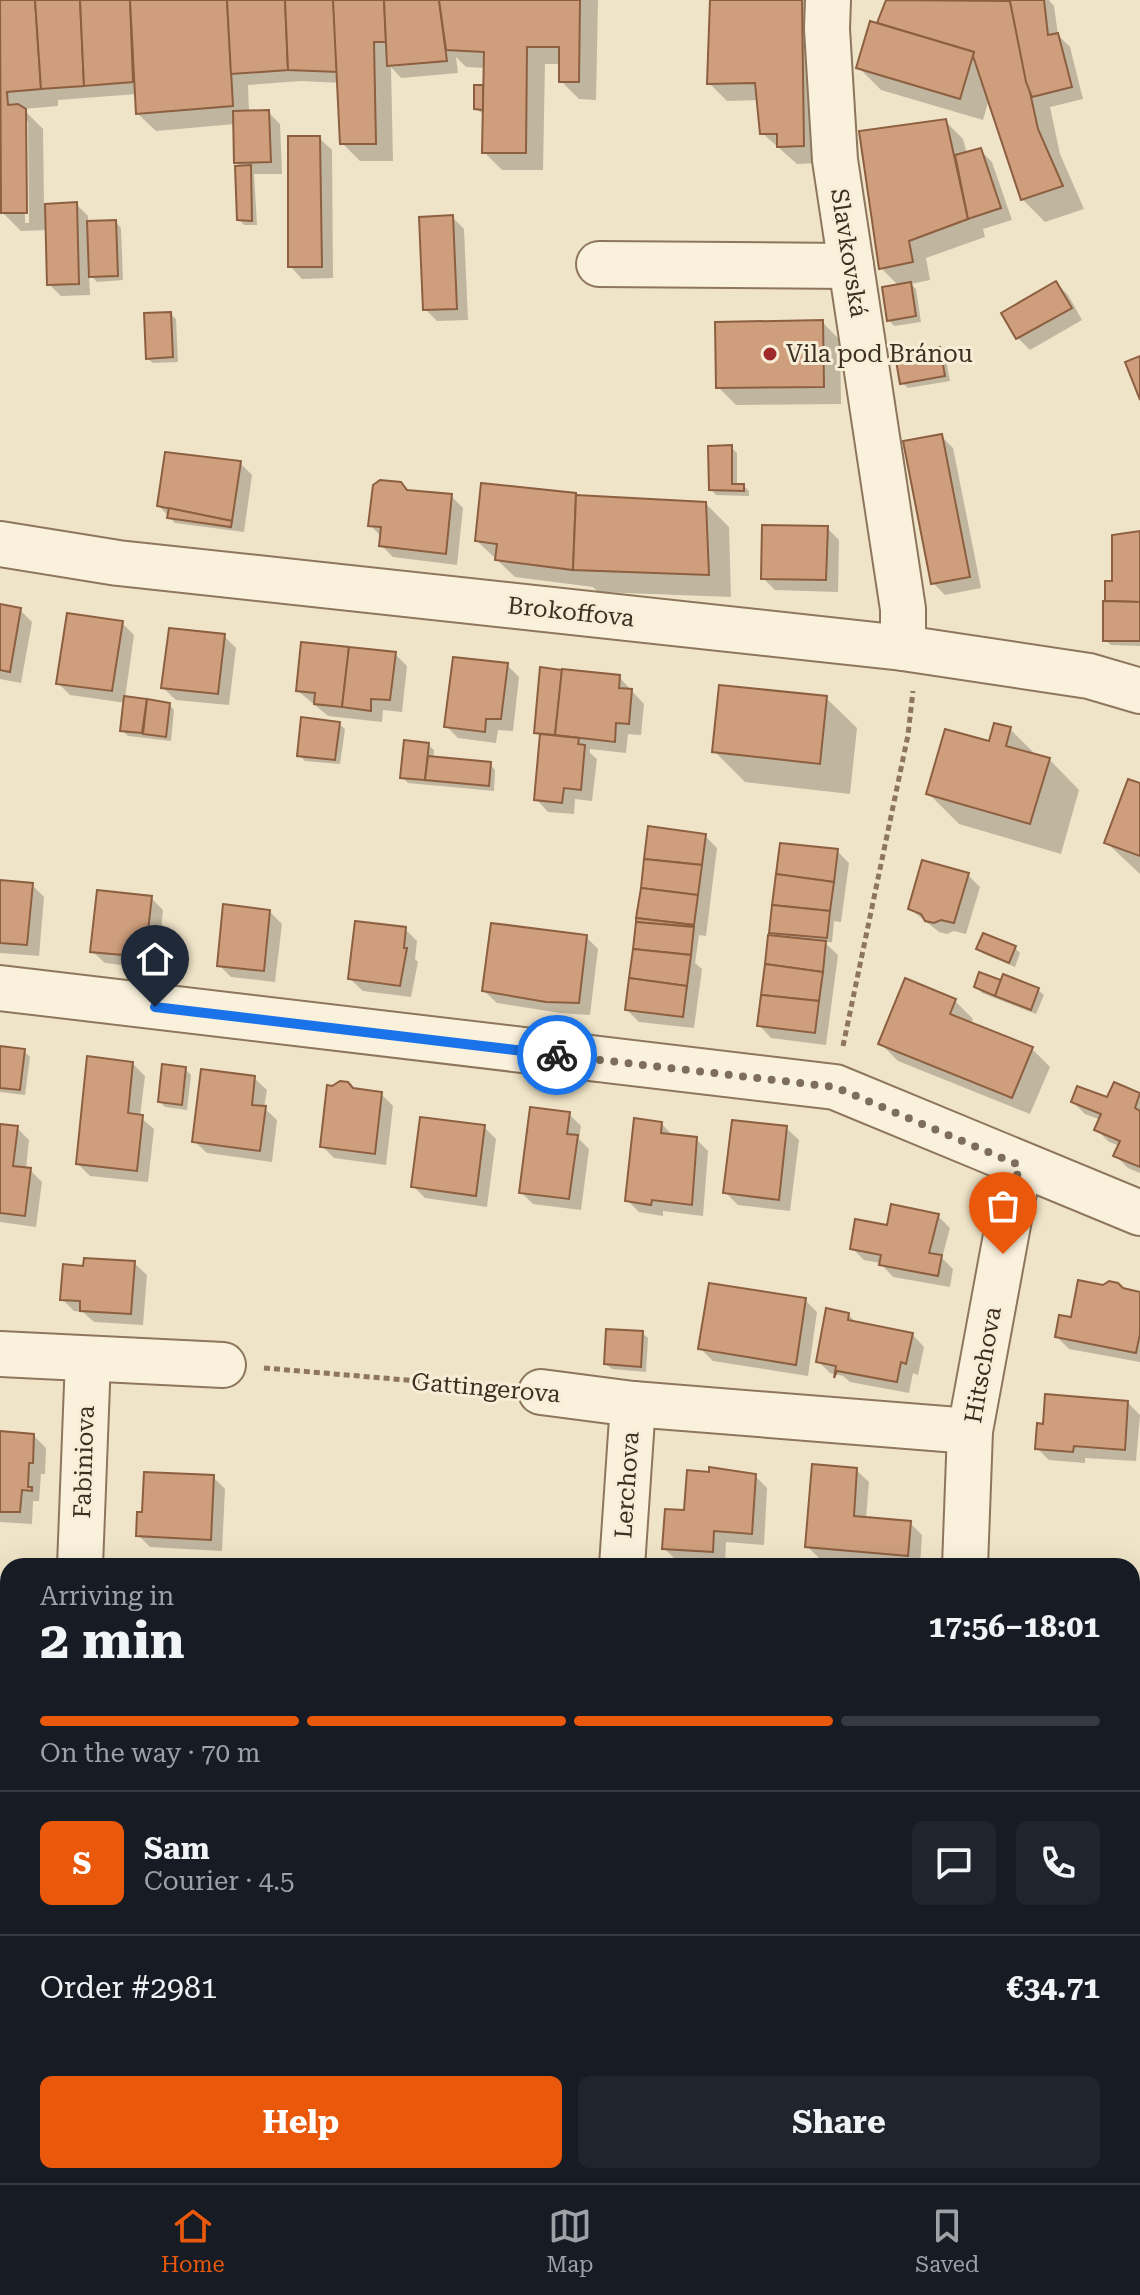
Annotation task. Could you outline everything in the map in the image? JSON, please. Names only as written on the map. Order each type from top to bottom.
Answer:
[{"type":"street","name":"Slavkovská","points":[[828,0],[835,160],[903,609],[903,648]]},
{"type":"street","points":[[599,264],[851,266]]},
{"type":"street","name":"Brokoffova","points":[[0,544],[134,564],[903,648],[1089,676],[1140,691]]},
{"type":"street","points":[[0,988],[835,1087],[1140,1213]]},
{"type":"street","name":"Hitschova","points":[[965,1558],[970,1431],[1019,1165]]},
{"type":"street","points":[[0,1354],[223,1365]]},
{"type":"street","name":"Fabiniova","points":[[80,1558],[88,1359]]},
{"type":"street","name":"Gattingerova","points":[[541,1392],[633,1404],[970,1431]]},
{"type":"street","name":"Lerchova","points":[[623,1558],[633,1404]]},
{"type":"path","points":[[835,1087],[908,735],[914,679],[903,648]]},
{"type":"path","name":"Gattingerova","points":[[223,1365],[541,1392]]},
{"type":"building","points":[[0,0],[35,0],[41,89],[7,92],[8,105],[18,104],[26,109],[27,213],[1,213]]},
{"type":"building","points":[[35,0],[80,0],[84,86],[41,89]]},
{"type":"building","points":[[80,0],[130,0],[133,82],[84,86]]},
{"type":"building","points":[[130,0],[227,0],[233,106],[136,114]]},
{"type":"building","points":[[227,0],[285,0],[288,70],[231,74]]},
{"type":"building","points":[[285,0],[333,0],[338,72],[288,70]]},
{"type":"building","points":[[333,0],[384,0],[386,42],[374,42],[376,144],[340,144]]},
{"type":"building","points":[[384,0],[439,0],[447,61],[387,66]]},
{"type":"building","points":[[439,0],[580,0],[579,82],[559,82],[559,47],[527,47],[526,153],[482,153],[484,52],[446,50]]},
{"type":"building","points":[[710,0],[802,0],[804,146],[777,147],[777,134],[760,134],[755,83],[707,84]]},
{"type":"building","points":[[886,0],[1010,1],[1038,129],[1063,186],[1021,200],[974,52],[877,23]]},
{"type":"building","points":[[1007,0],[1044,0],[1048,35],[1058,33],[1072,87],[1032,97],[1026,82],[1010,1]]},
{"type":"building","points":[[870,21],[974,52],[960,99],[856,68]]},
{"type":"building","points":[[474,85],[483,85],[483,110],[474,109]]},
{"type":"building","points":[[269,110],[271,162],[234,163],[233,111]]},
{"type":"building","points":[[946,119],[968,219],[909,241],[913,262],[879,269],[859,131]]},
{"type":"building","points":[[288,136],[320,136],[322,267],[288,267]]},
{"type":"building","points":[[981,148],[1001,208],[968,219],[955,155]]},
{"type":"building","points":[[251,165],[252,221],[237,220],[235,166]]},
{"type":"building","points":[[77,202],[79,284],[47,285],[45,204]]},
{"type":"building","points":[[453,215],[457,309],[423,310],[419,217]]},
{"type":"building","points":[[116,220],[118,276],[89,277],[87,221]]},
{"type":"building","points":[[1056,281],[1072,308],[1016,339],[1001,313]]},
{"type":"building","points":[[911,282],[916,316],[887,321],[882,287]]},
{"type":"building","points":[[171,312],[173,357],[146,359],[144,313]]},
{"type":"building","name":"Vila pod Bránou","points":[[823,320],[824,387],[716,388],[715,322]]},
{"type":"building","points":[[940,347],[945,376],[900,384],[895,355]]},
{"type":"building","points":[[1140,356],[1140,400],[1125,362]]},
{"type":"building","points":[[942,434],[970,577],[931,584],[903,441]]},
{"type":"building","points":[[732,445],[732,484],[744,484],[744,491],[709,490],[708,446]]},
{"type":"building","points":[[165,452],[241,461],[232,521],[157,506]]},
{"type":"building","points":[[380,480],[401,482],[407,490],[452,494],[446,554],[379,546],[381,527],[368,526],[373,485]]},
{"type":"building","points":[[481,483],[576,493],[573,570],[495,560],[497,544],[475,541]]},
{"type":"building","points":[[576,495],[706,502],[709,575],[573,570]]},
{"type":"building","points":[[169,508],[232,521],[231,527],[167,518]]},
{"type":"building","points":[[762,525],[828,526],[826,580],[761,579]]},
{"type":"building","points":[[1140,531],[1140,602],[1105,601],[1105,581],[1112,581],[1112,535]]},
{"type":"building","points":[[1103,601],[1140,602],[1140,641],[1103,641]]},
{"type":"building","points":[[0,604],[21,608],[10,672],[0,670]]},
{"type":"building","points":[[67,613],[123,621],[112,691],[56,684]]},
{"type":"building","points":[[169,628],[225,634],[218,694],[161,688]]},
{"type":"building","points":[[301,642],[349,647],[342,707],[314,704],[315,693],[296,691]]},
{"type":"building","points":[[349,647],[396,652],[390,700],[371,699],[371,711],[342,707]]},
{"type":"building","points":[[453,657],[508,663],[501,719],[486,719],[485,732],[444,727]]},
{"type":"building","points":[[540,667],[562,670],[555,735],[534,733]]},
{"type":"building","points":[[562,669],[620,675],[619,688],[632,689],[629,724],[616,723],[615,742],[555,735]]},
{"type":"building","points":[[719,685],[827,696],[820,764],[712,752]]},
{"type":"building","points":[[124,696],[147,699],[142,733],[120,731]]},
{"type":"building","points":[[147,699],[170,703],[166,737],[143,734]]},
{"type":"building","points":[[301,717],[340,722],[335,760],[297,756]]},
{"type":"building","points":[[994,723],[1011,727],[1006,746],[1050,758],[1030,824],[926,794],[945,729],[989,741]]},
{"type":"building","points":[[540,734],[579,738],[578,744],[585,745],[581,790],[564,788],[562,803],[534,800]]},
{"type":"building","points":[[404,740],[429,743],[425,780],[400,778]]},
{"type":"building","points":[[428,756],[491,762],[489,786],[425,780]]},
{"type":"building","points":[[1128,779],[1140,783],[1140,856],[1104,843]]},
{"type":"building","points":[[648,826],[706,834],[702,865],[644,859]]},
{"type":"building","points":[[780,843],[838,849],[834,882],[776,874]]},
{"type":"building","points":[[644,859],[702,865],[698,895],[641,888]]},
{"type":"building","points":[[922,860],[969,873],[954,923],[925,921],[921,914],[908,909]]},
{"type":"building","points":[[776,874],[834,882],[830,911],[772,905]]},
{"type":"building","points":[[0,880],[33,883],[27,945],[0,943]]},
{"type":"building","points":[[641,888],[698,895],[694,925],[636,918]]},
{"type":"building","points":[[97,890],[152,896],[145,957],[90,952]]},
{"type":"building","points":[[223,904],[270,910],[264,971],[217,966]]},
{"type":"building","points":[[772,905],[830,911],[827,938],[769,933]]},
{"type":"building","points":[[636,918],[694,925],[694,927],[636,922]]},
{"type":"building","points":[[355,921],[406,927],[404,948],[407,948],[400,986],[348,979]]},
{"type":"building","points":[[636,922],[694,927],[691,955],[633,949]]},
{"type":"building","points":[[491,923],[587,935],[579,1003],[546,1002],[482,991]]},
{"type":"building","points":[[983,933],[1016,946],[1009,963],[976,949]]},
{"type":"building","points":[[768,935],[826,941],[823,972],[765,964]]},
{"type":"building","points":[[633,949],[691,955],[687,986],[629,978]]},
{"type":"building","points":[[765,964],[823,972],[819,1001],[761,995]]},
{"type":"building","points":[[979,972],[1001,980],[995,996],[974,987]]},
{"type":"building","points":[[1003,974],[1039,988],[1031,1010],[995,996]]},
{"type":"building","points":[[629,978],[687,986],[683,1017],[625,1010]]},
{"type":"building","points":[[905,978],[956,999],[950,1014],[1033,1047],[1012,1098],[878,1044]]},
{"type":"building","points":[[761,995],[819,1001],[815,1033],[757,1026]]},
{"type":"building","points":[[0,1046],[25,1049],[20,1090],[0,1088]]},
{"type":"building","points":[[87,1056],[133,1062],[128,1113],[143,1115],[137,1171],[76,1164]]},
{"type":"building","points":[[162,1064],[186,1067],[182,1105],[158,1102]]},
{"type":"building","points":[[201,1069],[255,1076],[252,1105],[266,1106],[260,1151],[192,1142]]},
{"type":"building","points":[[340,1081],[348,1082],[353,1088],[382,1092],[375,1154],[320,1147],[327,1085],[332,1086]]},
{"type":"building","points":[[1114,1082],[1140,1093],[1135,1108],[1140,1111],[1140,1167],[1113,1156],[1120,1141],[1094,1130],[1101,1114],[1071,1102],[1077,1086],[1107,1097]]},
{"type":"building","points":[[530,1107],[570,1112],[567,1134],[578,1135],[569,1199],[519,1193]]},
{"type":"building","points":[[420,1117],[485,1125],[476,1196],[411,1187]]},
{"type":"building","points":[[634,1118],[662,1122],[661,1133],[697,1137],[692,1205],[652,1200],[651,1205],[625,1201]]},
{"type":"building","points":[[732,1120],[787,1126],[779,1200],[723,1193]]},
{"type":"building","points":[[0,1124],[18,1126],[13,1166],[31,1168],[25,1216],[0,1213]]},
{"type":"building","points":[[891,1204],[939,1214],[929,1253],[942,1255],[938,1276],[879,1265],[881,1255],[850,1249],[855,1219],[887,1225]]},
{"type":"building","points":[[84,1258],[135,1261],[131,1314],[80,1311],[80,1301],[60,1300],[63,1264],[83,1266]]},
{"type":"building","points":[[1078,1280],[1103,1285],[1109,1281],[1140,1292],[1140,1334],[1136,1353],[1055,1337],[1059,1315],[1071,1317]]},
{"type":"building","points":[[709,1283],[806,1298],[796,1365],[698,1349]]},
{"type":"building","points":[[826,1308],[849,1313],[848,1320],[913,1333],[906,1364],[901,1362],[897,1382],[837,1371],[834,1378],[836,1366],[816,1362]]},
{"type":"building","points":[[606,1329],[643,1331],[641,1367],[604,1364]]},
{"type":"building","points":[[1045,1394],[1128,1401],[1125,1450],[1074,1446],[1073,1452],[1035,1449],[1037,1423],[1043,1424]]},
{"type":"building","points":[[0,1431],[34,1434],[28,1487],[32,1487],[32,1491],[22,1490],[20,1512],[0,1512]]},
{"type":"building","points":[[812,1464],[857,1468],[854,1516],[911,1521],[908,1556],[805,1547]]},
{"type":"building","points":[[709,1467],[756,1474],[752,1534],[714,1531],[713,1552],[662,1549],[665,1509],[684,1510],[687,1470],[709,1472]]},
{"type":"building","points":[[144,1472],[214,1475],[211,1540],[136,1536],[137,1512],[142,1512]]},
{"type":"way so far","points":[[557,1055],[835,1087],[1019,1165],[1003,1254]]},
{"type":"place","name":"Vila pod Bránou","points":[[770,354]]},
{"type":"route","points":[[155,1007],[557,1055]]}]
